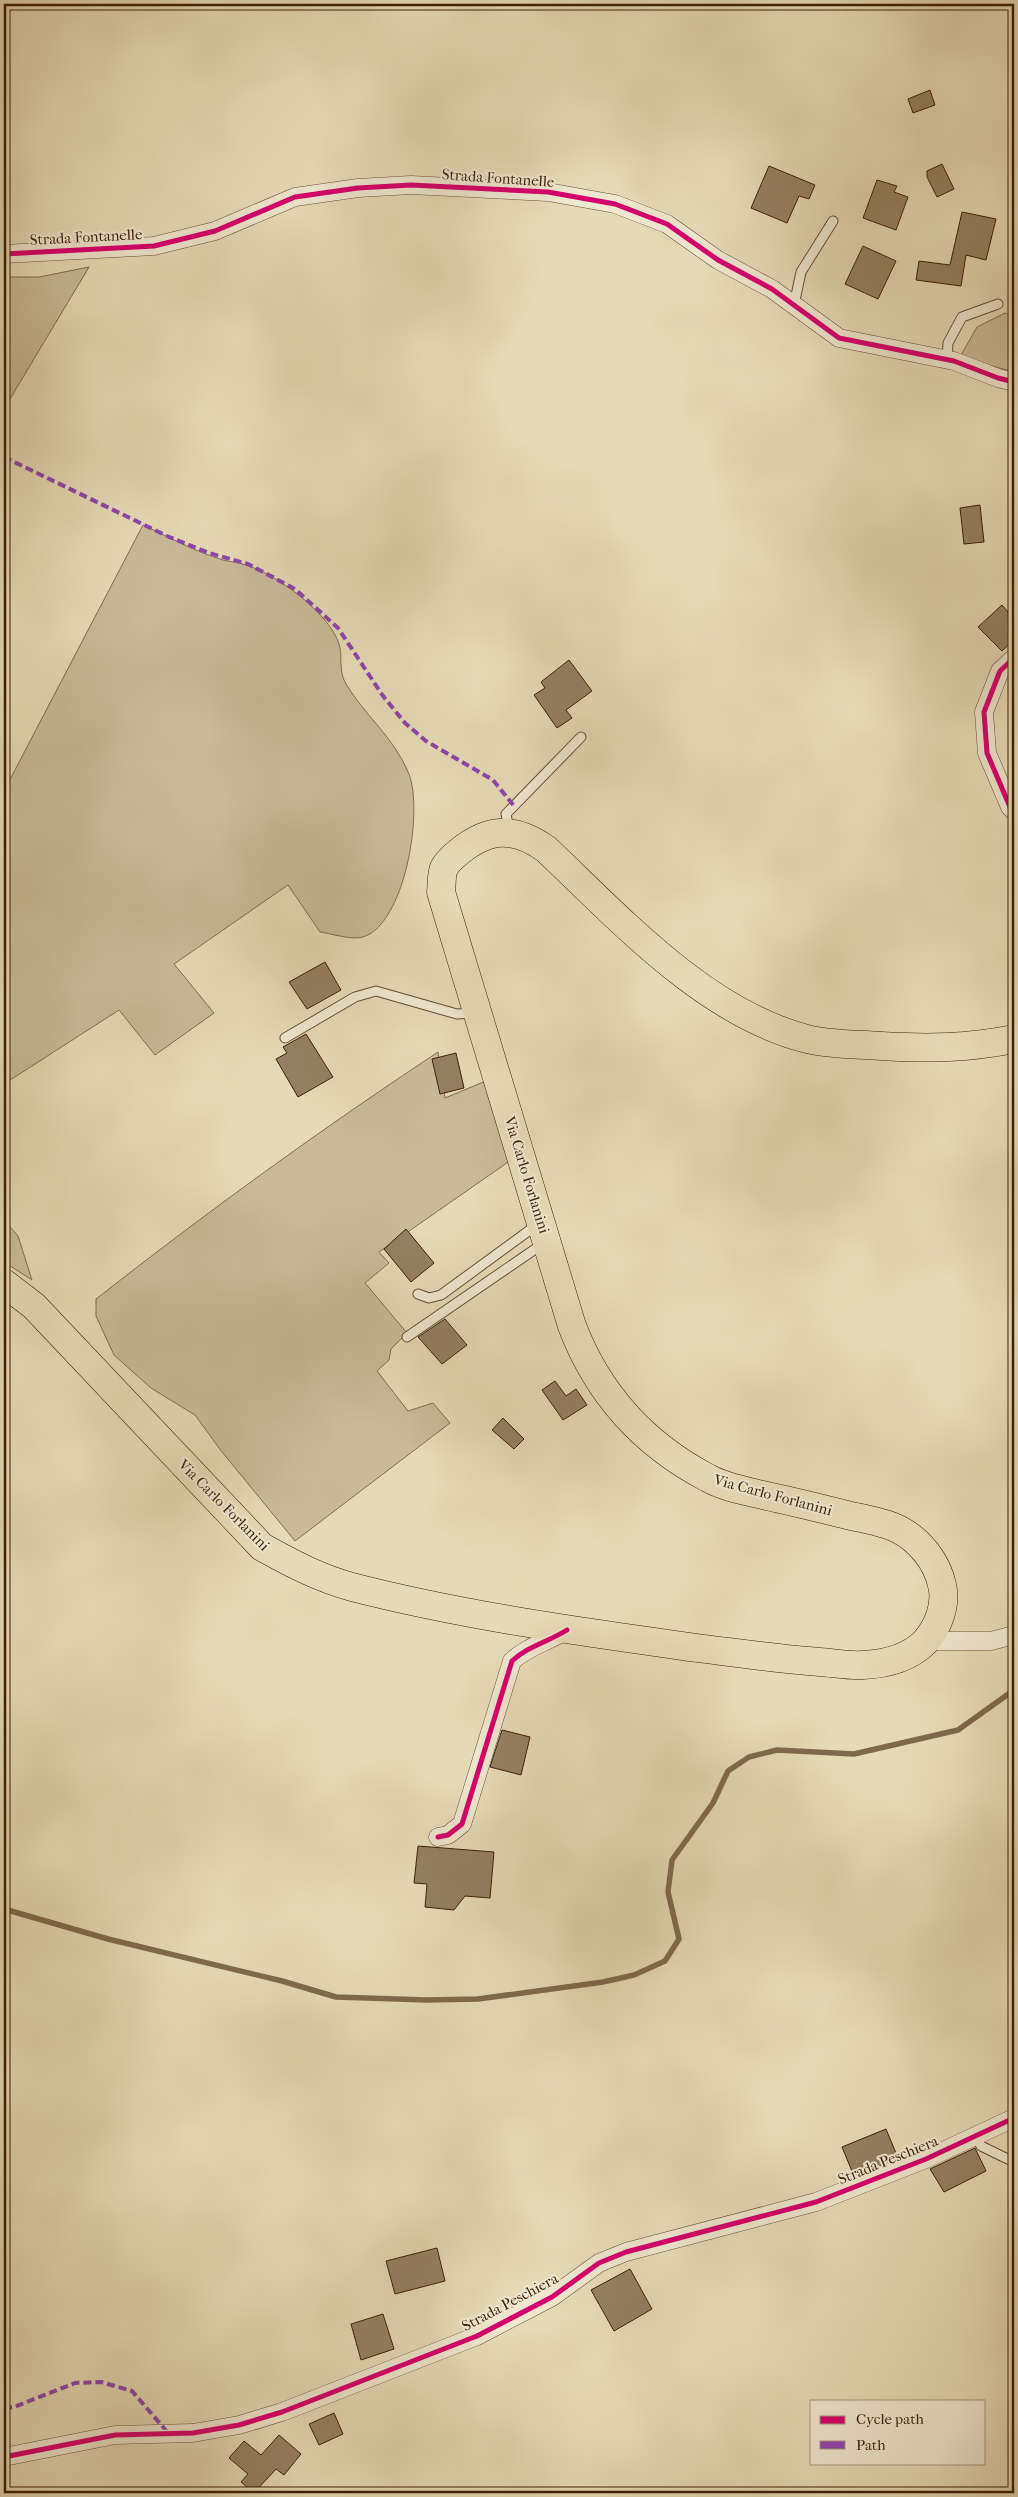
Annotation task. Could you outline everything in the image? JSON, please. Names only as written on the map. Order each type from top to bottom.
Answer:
[{"type":"main road","name":"Via Carlo Forlanini","points":[[4,1283],[34,1306],[262,1547],[302,1570],[350,1586],[567,1630],[790,1660],[860,1665],[887,1662],[914,1651],[925,1641],[938,1623],[944,1593],[941,1579],[932,1559],[917,1542],[898,1529],[873,1521],[737,1489],[712,1480],[682,1464],[654,1444],[613,1400],[595,1377],[572,1326],[441,892],[444,868],[454,856],[472,842],[491,835],[510,832]]},
{"type":"main road","points":[[510,832],[529,837],[546,848],[652,950],[711,994],[770,1027],[808,1040],[934,1049],[974,1047],[1014,1039]]},
{"type":"street","name":"Strada Fontanelle","points":[[4,254],[154,246],[215,231],[295,197],[358,188],[411,185],[548,192],[615,204],[667,224],[718,260],[772,289],[839,338],[947,360],[1014,382]]},
{"type":"street","points":[[1014,658],[1000,671],[984,712],[987,753],[1010,807],[1014,811]]},
{"type":"street","points":[[438,1836],[448,1835],[462,1824],[512,1661],[531,1646],[555,1638],[567,1630]]},
{"type":"street","points":[[925,1641],[990,1641],[1014,1635]]},
{"type":"street","name":"Strada Peschiera","points":[[4,2457],[114,2435],[193,2433],[239,2425],[282,2412],[477,2336],[552,2297],[599,2263],[626,2252],[816,2202],[926,2160],[1014,2118]]},
{"type":"lane","points":[[794,305],[801,272],[833,221]]},
{"type":"lane","points":[[947,360],[948,343],[962,317],[998,304]]},
{"type":"lane","points":[[510,832],[506,814],[581,737]]},
{"type":"lane","points":[[285,1038],[355,997],[376,991],[457,1014],[478,1012]]},
{"type":"lane","points":[[418,1294],[429,1298],[441,1295],[544,1232]]},
{"type":"lane","points":[[407,1337],[544,1232]]},
{"type":"lane","points":[[976,2136],[981,2146],[1014,2162]]},
{"type":"shaded area","points":[[89,267],[4,409],[4,277],[39,277]]},
{"type":"shaded area","points":[[1005,313],[1014,316],[1014,372],[960,357],[977,327]]},
{"type":"shaded area","points":[[143,525],[203,553],[262,571],[301,597],[326,621],[334,632],[339,644],[341,669],[346,684],[396,749],[409,774],[413,791],[414,812],[408,861],[392,907],[381,924],[368,935],[351,938],[320,932],[288,885],[174,964],[214,1013],[155,1055],[119,1010],[4,1084],[4,791]]},
{"type":"shaded area","points":[[438,1052],[445,1098],[493,1078],[514,1158],[379,1252],[389,1263],[365,1283],[407,1333],[391,1349],[389,1360],[377,1371],[408,1411],[433,1403],[450,1423],[295,1541],[222,1452],[195,1415],[151,1388],[114,1355],[96,1316],[96,1299],[264,1172]]},
{"type":"shaded area","points":[[4,1220],[18,1236],[32,1280],[4,1262]]},
{"type":"building","points":[[930,90],[935,105],[913,113],[908,99]]},
{"type":"building","points":[[942,164],[954,189],[937,197],[927,177],[927,171]]},
{"type":"building","points":[[769,166],[815,185],[809,199],[799,196],[787,223],[751,208]]},
{"type":"building","points":[[877,180],[897,186],[894,192],[908,197],[896,230],[863,218]]},
{"type":"building","points":[[962,212],[996,219],[986,260],[966,255],[961,286],[916,280],[919,261],[950,265]]},
{"type":"building","points":[[863,246],[896,261],[878,299],[845,284]]},
{"type":"building","points":[[980,505],[984,542],[964,544],[960,508]]},
{"type":"building","points":[[1002,605],[1014,619],[1014,640],[1002,651],[978,627]]},
{"type":"building","points":[[569,660],[592,691],[566,710],[572,718],[557,728],[534,695],[545,688],[541,682]]},
{"type":"building","points":[[325,962],[341,990],[307,1009],[289,982]]},
{"type":"building","points":[[306,1034],[333,1077],[298,1097],[276,1059],[287,1053],[283,1047]]},
{"type":"building","points":[[456,1053],[464,1088],[440,1094],[432,1059]]},
{"type":"building","points":[[406,1229],[434,1263],[411,1282],[384,1249]]},
{"type":"building","points":[[445,1319],[467,1345],[442,1364],[418,1337]]},
{"type":"building","points":[[555,1381],[566,1396],[576,1389],[587,1405],[563,1420],[542,1390]]},
{"type":"building","points":[[503,1418],[524,1439],[514,1449],[492,1430]]},
{"type":"building","points":[[502,1730],[530,1737],[521,1775],[490,1767]]},
{"type":"building","points":[[418,1846],[494,1852],[490,1898],[465,1896],[454,1910],[425,1907],[427,1884],[414,1883]]},
{"type":"building","points":[[886,2129],[898,2158],[854,2176],[842,2147]]},
{"type":"building","points":[[975,2148],[986,2171],[944,2192],[930,2169]]},
{"type":"building","points":[[437,2248],[445,2281],[395,2294],[386,2261]]},
{"type":"building","points":[[630,2269],[652,2309],[614,2331],[591,2290]]},
{"type":"building","points":[[383,2314],[394,2349],[361,2360],[351,2324]]},
{"type":"building","points":[[334,2413],[343,2434],[319,2445],[309,2424]]},
{"type":"building","points":[[279,2435],[301,2454],[284,2475],[276,2469],[254,2493],[241,2482],[248,2474],[229,2458],[244,2441],[261,2455]]},
{"type":"waterway","points":[[4,1909],[108,1939],[282,1981],[336,1997],[427,2000],[478,1999],[603,1982],[634,1975],[665,1961],[679,1939],[668,1892],[672,1860],[713,1803],[728,1771],[749,1757],[777,1750],[854,1754],[958,1730],[1014,1690]]},
{"type":"marked path","points":[[4,457],[167,536],[209,553],[248,564],[295,589],[338,628],[383,696],[405,723],[426,741],[493,780],[514,806]]},
{"type":"marked path","points":[[4,2408],[14,2407],[75,2383],[101,2382],[132,2391],[169,2434]]},
{"type":"cycle path","points":[[4,254],[154,246],[215,231],[295,197],[358,188],[411,185],[548,192],[615,204],[667,224],[718,260],[772,289],[839,338],[954,361],[998,378],[1014,382]]},
{"type":"cycle path","points":[[1014,658],[1000,671],[984,712],[987,753],[1010,807],[1014,811]]},
{"type":"cycle path","points":[[438,1837],[448,1835],[462,1824],[512,1661],[531,1648],[567,1630]]},
{"type":"cycle path","points":[[4,2457],[115,2435],[193,2433],[239,2425],[282,2412],[477,2336],[552,2297],[599,2263],[626,2252],[816,2202],[926,2159],[1014,2118]]}]
